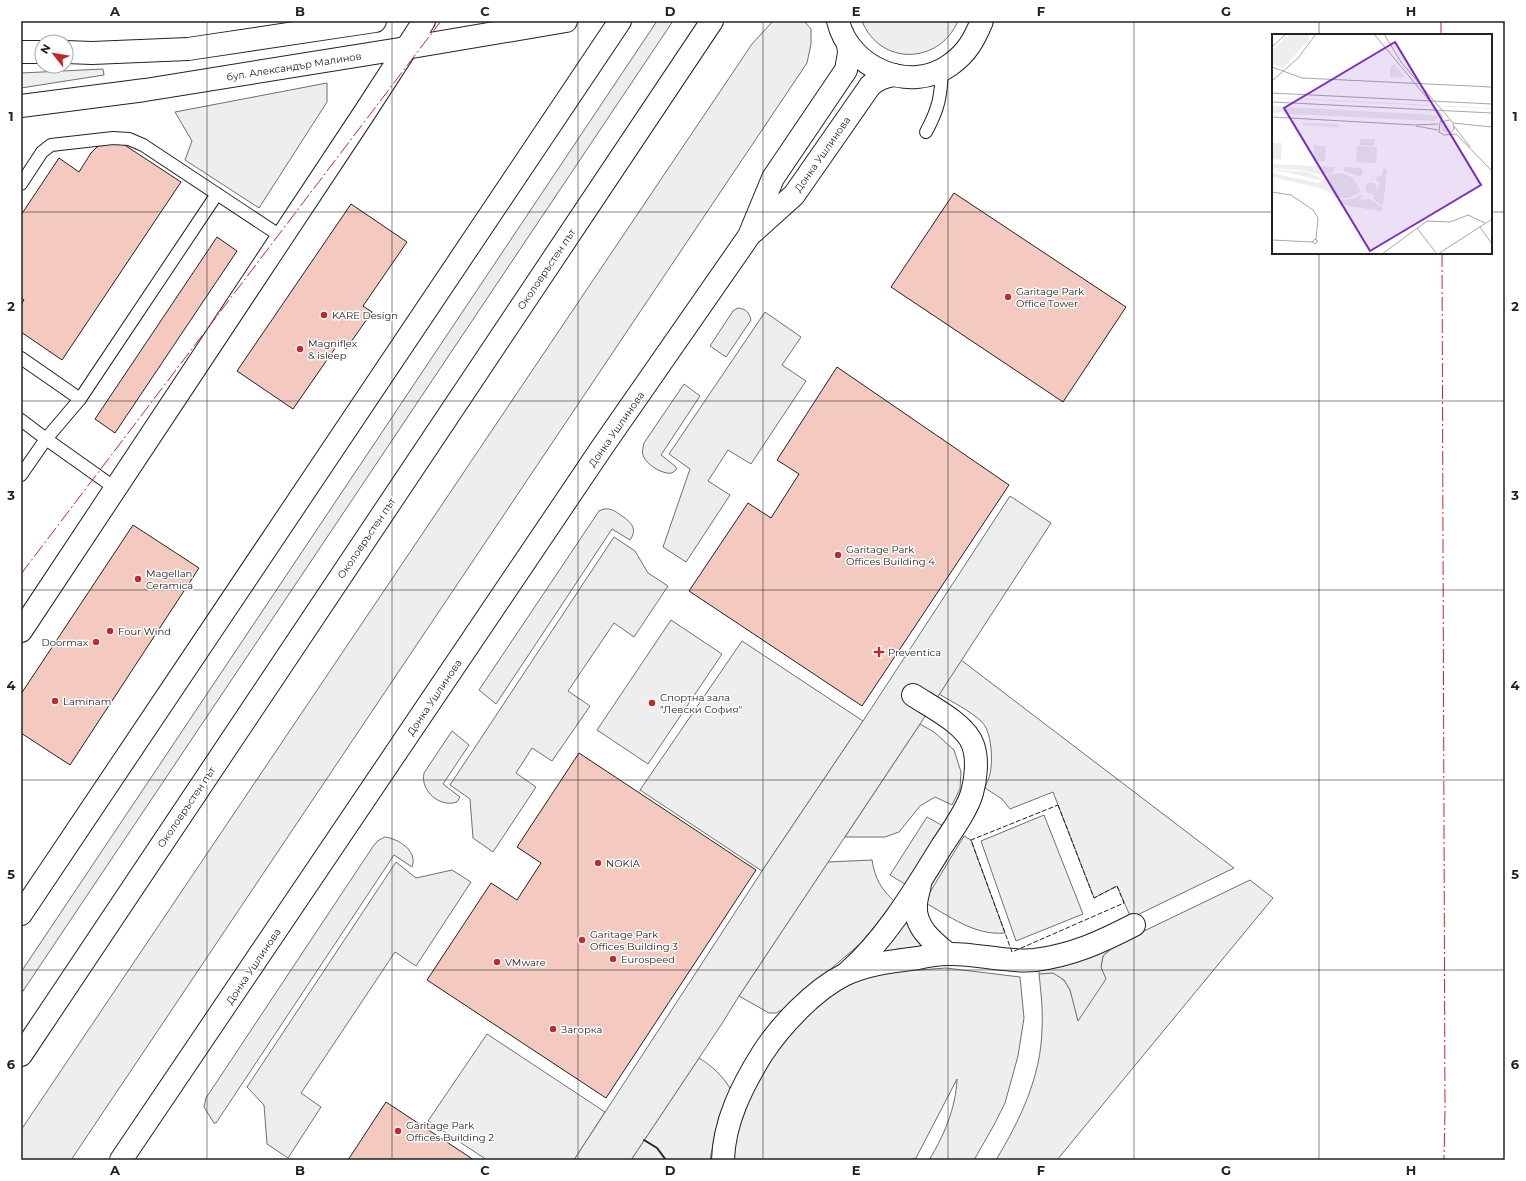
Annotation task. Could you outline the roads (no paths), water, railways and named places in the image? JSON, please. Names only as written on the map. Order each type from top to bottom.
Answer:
[{"type":"main road","points":[[74,52],[92,53],[188,49],[375,21]]},
{"type":"main road","points":[[21,631],[424,21]]},
{"type":"main road","name":"бул. Александър Малинов","points":[[21,106],[145,90],[566,21]]},
{"type":"main road","points":[[21,914],[620,21]]},
{"type":"main road","name":"Околовръстен път","points":[[21,1055],[712,21]]},
{"type":"main road","points":[[838,21],[848,44],[860,58],[876,69],[894,75],[913,77],[932,73],[949,66],[964,53],[975,38],[982,21]]},
{"type":"main road","name":"Донка Ушлинова","points":[[121,1160],[603,446],[749,236],[773,178],[844,74],[848,62],[848,44]]},
{"type":"main road","points":[[21,52],[34,52]]},
{"type":"main road","name":"Донка Ушлинова","points":[[749,236],[794,195],[870,86],[884,77],[894,75]]},
{"type":"main road","points":[[723,1160],[723,1148],[729,1122],[751,1072],[766,1049],[780,1030],[800,1008],[864,958],[921,882],[958,820],[972,793],[976,759],[973,744],[962,728],[913,695]]},
{"type":"main road","points":[[921,882],[916,906],[919,923],[933,941],[948,954]]},
{"type":"main road","points":[[844,975],[875,965],[948,954],[1008,960],[1034,960],[1065,954],[1093,946],[1134,925]]},
{"type":"lane","points":[[926,132],[933,119],[941,93],[942,69]]},
{"type":"lane","points":[[21,184],[42,152],[51,145],[112,138],[128,139],[143,145],[282,237]]},
{"type":"lane","points":[[21,475],[46,439],[80,400],[217,194]]},
{"type":"lane","points":[[21,358],[80,400]]},
{"type":"lane","points":[[21,420],[115,488]]},
{"type":"place","name":"Garitage Park Office Tower","points":[[1008,297]]},
{"type":"place","name":"KARE Design","points":[[324,315]]},
{"type":"place","name":"Magniflex & isleep","points":[[300,349]]},
{"type":"place","name":"Garitage Park Offices Building 4","points":[[838,555]]},
{"type":"place","name":"Magellan Ceramica","points":[[138,579]]},
{"type":"place","name":"Four Wind","points":[[110,631]]},
{"type":"place","name":"Doormax","points":[[96,642]]},
{"type":"place","name":"Preventica","points":[[879,652]]},
{"type":"place","name":"Laminam","points":[[55,701]]},
{"type":"place","name":"Спортна зала \"Левски София\"","points":[[652,703]]},
{"type":"place","name":"NOKIA","points":[[598,863]]},
{"type":"place","name":"Garitage Park Offices Building 3","points":[[582,940]]},
{"type":"place","name":"Eurospeed","points":[[613,959]]},
{"type":"place","name":"VMware","points":[[497,962]]},
{"type":"place","name":"Загорка","points":[[553,1029]]},
{"type":"place","name":"Garitage Park Offices Building 2","points":[[398,1131]]}]
